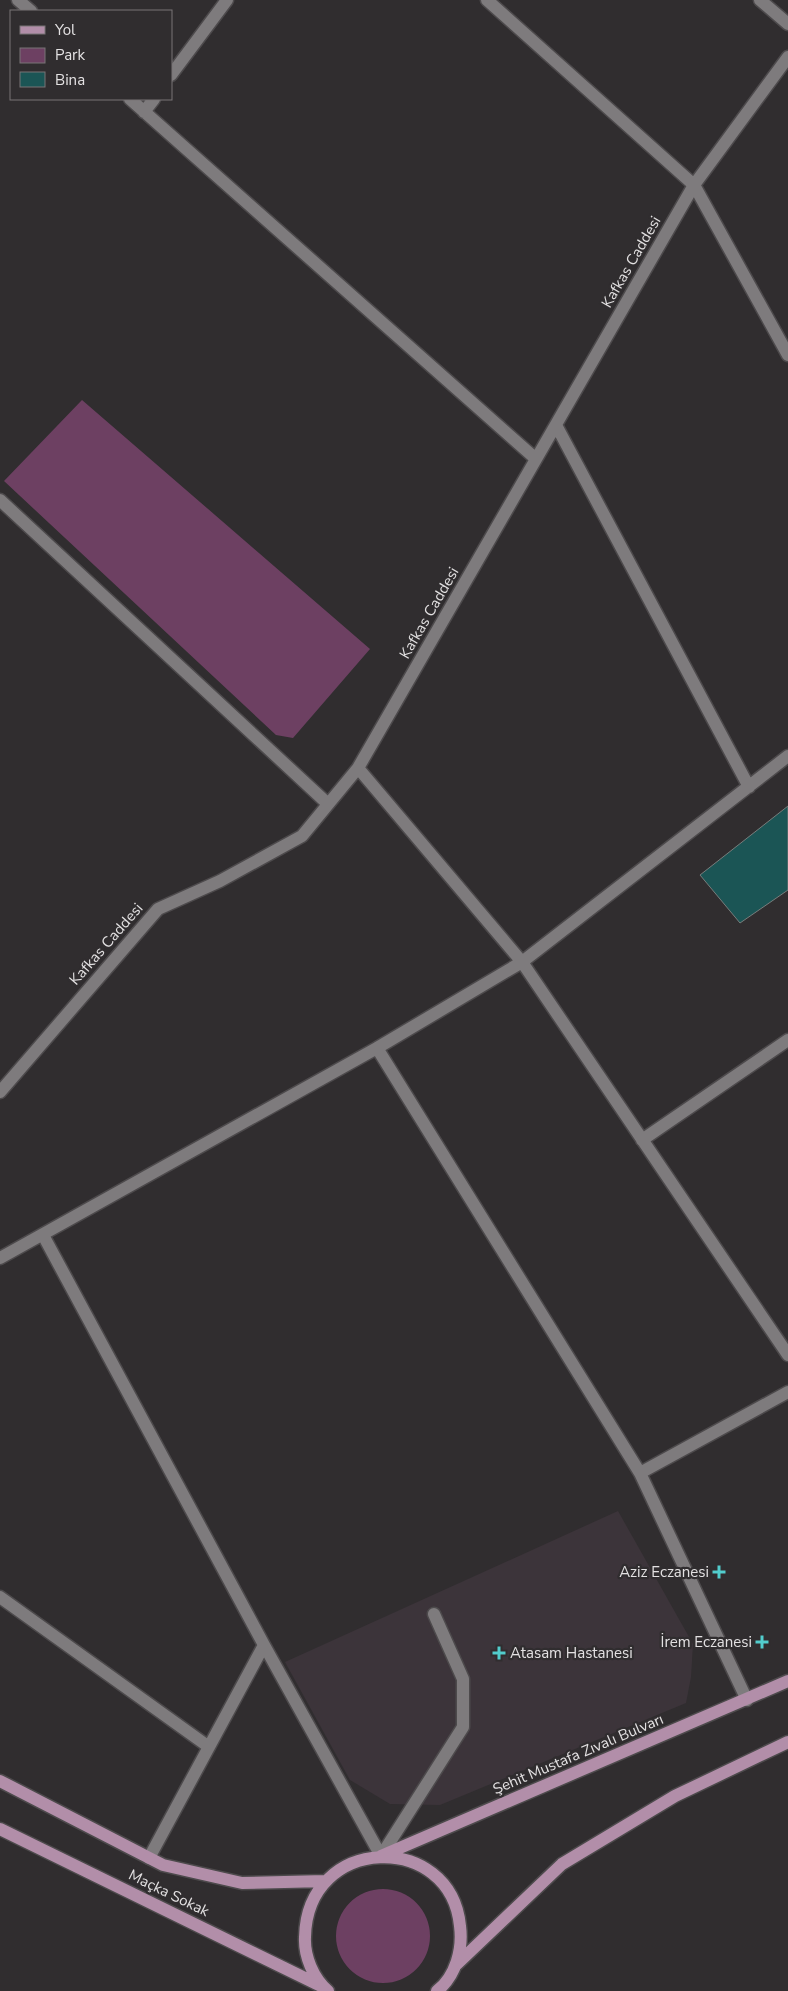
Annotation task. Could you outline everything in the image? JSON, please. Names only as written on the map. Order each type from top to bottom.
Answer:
[{"type":"main road","name":"Şehit Mustafa Zıvalı Bulvarı","points":[[381,1856],[788,1681]]},
{"type":"main road","points":[[437,1991],[456,1965],[562,1864],[675,1796],[788,1742]]},
{"type":"main road","name":"Maçka Sokak","points":[[0,1780],[163,1865],[242,1883],[325,1881]]},
{"type":"main road","name":"Maçka Sokak","points":[[0,1829],[326,1989]]},
{"type":"main road","points":[[326,1989],[310,1967],[304,1945],[305,1922],[312,1900],[325,1881],[341,1868],[360,1859],[381,1856],[406,1860],[430,1871],[448,1890],[459,1914],[462,1939],[456,1965]]},
{"type":"street","points":[[18,0],[30,10]]},
{"type":"street","points":[[172,75],[227,0]]},
{"type":"street","points":[[487,0],[694,185],[788,354]]},
{"type":"street","points":[[760,0],[788,24]]},
{"type":"street","name":"Kafkas Caddesi","points":[[0,1092],[158,909],[220,881],[302,836],[358,768],[694,185],[788,57]]},
{"type":"street","points":[[131,100],[536,459]]},
{"type":"street","points":[[144,112],[153,100]]},
{"type":"street","points":[[556,425],[749,786]]},
{"type":"street","points":[[0,500],[328,804]]},
{"type":"street","points":[[0,1258],[377,1048],[522,962],[788,756]]},
{"type":"street","points":[[358,768],[522,962],[788,1355]]},
{"type":"street","points":[[642,1140],[788,1040]]},
{"type":"street","points":[[377,1048],[640,1473],[747,1700]]},
{"type":"street","points":[[42,1235],[264,1645],[381,1856],[464,1727],[463,1679],[434,1614]]},
{"type":"street","points":[[640,1473],[788,1392]]},
{"type":"street","points":[[0,1597],[209,1746]]},
{"type":"street","points":[[149,1858],[264,1645]]},
{"type":"shaded area","name":"Atasam Hastanesi","points":[[618,1511],[693,1644],[691,1677],[686,1703],[440,1805],[390,1804],[350,1780],[285,1662]]},
{"type":"green space","points":[[82,400],[370,649],[293,738],[276,735],[4,481]]},
{"type":"green space","points":[[383,1889],[401,1893],[416,1903],[426,1918],[430,1936],[426,1954],[416,1969],[401,1979],[383,1983],[365,1979],[350,1969],[340,1954],[336,1936],[340,1918],[350,1903],[365,1893]]},
{"type":"building","points":[[788,806],[788,890],[740,923],[700,875]]},
{"type":"place","name":"Aziz Eczanesi","points":[[719,1572]]},
{"type":"place","name":"İrem Eczanesi","points":[[762,1642]]},
{"type":"place","name":"Atasam Hastanesi","points":[[499,1653]]}]
